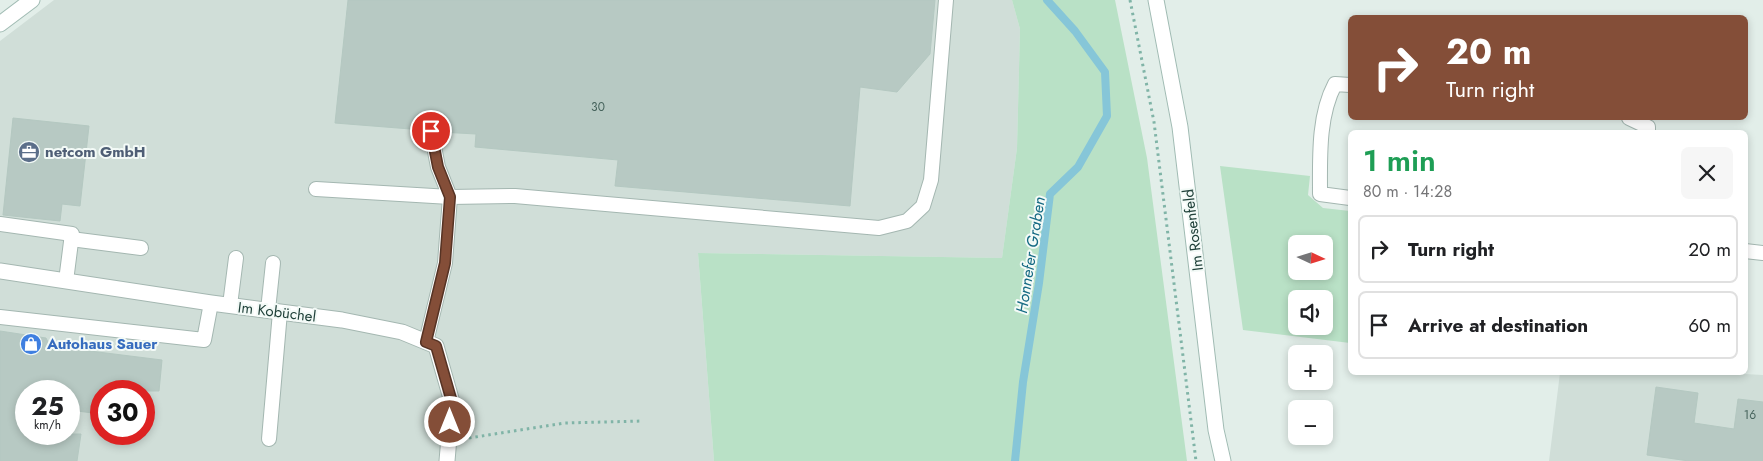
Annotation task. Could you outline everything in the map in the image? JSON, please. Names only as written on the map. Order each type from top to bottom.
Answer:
[{"type":"street","points":[[0,24],[32,0]]},
{"type":"street","name":"Im Rosenfeld","points":[[1156,0],[1180,127],[1216,430],[1223,461]]},
{"type":"street","name":"Im Kobüchel","points":[[0,271],[211,303],[342,320],[402,332],[436,346],[452,402],[447,461]]},
{"type":"lane","points":[[316,189],[450,197],[515,196],[879,228],[907,221],[923,206],[932,180],[946,0]]},
{"type":"lane","points":[[1348,85],[1335,84],[1326,100],[1320,162],[1320,194],[1348,198]]},
{"type":"lane","points":[[1633,120],[1648,127],[1648,130]]},
{"type":"lane","points":[[426,342],[445,263],[450,197],[438,167],[431,131]]},
{"type":"lane","points":[[0,224],[72,234],[66,281]]},
{"type":"lane","points":[[71,239],[141,248]]},
{"type":"lane","points":[[1748,250],[1763,253]]},
{"type":"lane","points":[[230,305],[236,258]]},
{"type":"lane","points":[[269,439],[274,311],[273,263]]},
{"type":"lane","points":[[0,317],[204,340],[211,303]]},
{"type":"path","points":[[1130,0],[1154,122],[1196,461]]},
{"type":"path","points":[[449,442],[565,423],[642,421]]},
{"type":"shaded area","points":[[54,0],[1012,0],[1020,29],[1017,148],[1002,258],[698,253],[714,461],[0,461],[0,41]]},
{"type":"shaded area","points":[[1560,375],[1763,375],[1763,461],[1549,461]]},
{"type":"green space","points":[[1012,0],[1115,0],[1147,158],[1187,461],[714,461],[698,253],[1002,258],[1017,148],[1020,29]]},
{"type":"green space","points":[[1220,166],[1310,176],[1308,195],[1323,208],[1348,211],[1348,343],[1243,330]]},
{"type":"building","points":[[348,0],[935,0],[930,54],[897,92],[860,87],[850,206],[615,186],[618,160],[475,147],[476,134],[440,132],[438,126],[433,123],[426,124],[423,130],[335,123]]},
{"type":"building","points":[[13,118],[89,126],[80,206],[62,204],[60,221],[3,215]]},
{"type":"building","points":[[0,331],[46,338],[50,346],[162,360],[159,391],[155,391],[155,380],[90,380],[90,413],[80,411],[80,380],[15,380],[15,445],[79,445],[77,461],[0,461]]},
{"type":"building","points":[[1656,387],[1698,393],[1694,423],[1734,429],[1738,399],[1763,402],[1763,461],[1689,461],[1647,455]]},
{"type":"waterway","name":"Honnefer Graben","points":[[1015,461],[1023,382],[1039,283],[1050,194],[1078,167],[1107,116],[1105,72],[1075,31],[1047,0]]},
{"type":"place","name":"netcom GmbH","points":[[29,152]]},
{"type":"place","name":"Autohaus Sauer","points":[[31,344]]},
{"type":"route","points":[[431,131],[438,167],[450,197],[445,263],[426,342],[436,346],[452,402],[450,422]]}]
